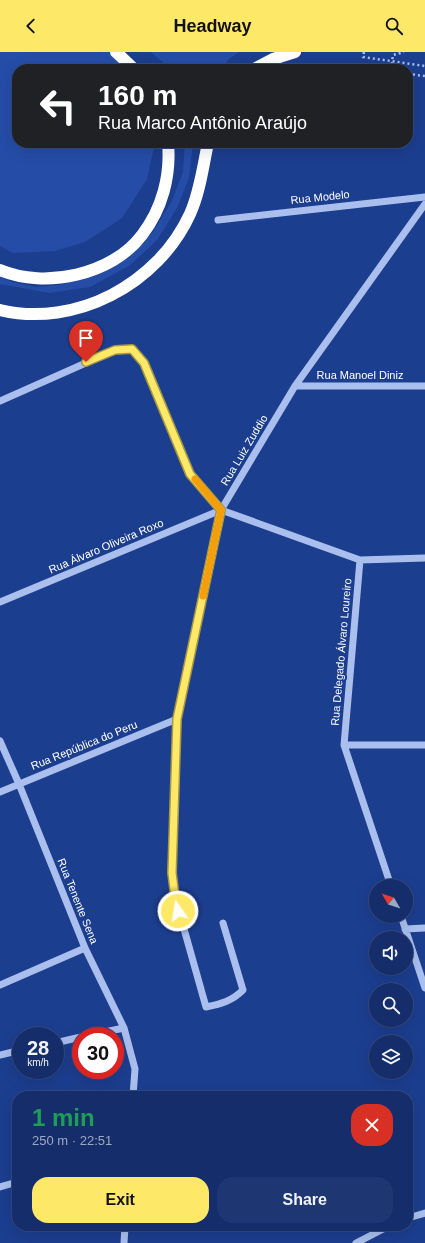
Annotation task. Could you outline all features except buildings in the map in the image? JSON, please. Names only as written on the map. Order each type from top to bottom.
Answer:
[{"type":"highway","points":[[116,52],[129,64]]},
{"type":"highway","points":[[264,64],[273,59],[295,52]]},
{"type":"highway","points":[[0,270],[12,276],[28,279],[44,280],[65,277],[86,272],[101,266],[131,247],[150,223],[163,194],[169,166],[168,148]]},
{"type":"highway","points":[[0,310],[33,315],[78,309],[116,293],[142,275],[164,255],[191,213],[198,191],[207,148]]},
{"type":"street","name":"Rua Modelo","points":[[218,220],[425,197]]},
{"type":"street","name":"Rua Luiz Zuddio","points":[[223,923],[243,990],[235,999],[206,1007],[175,897],[172,873],[177,719],[221,510],[295,386],[425,204]]},
{"type":"street","points":[[0,401],[115,350],[132,349],[144,363],[190,474],[221,510],[360,560],[425,558]]},
{"type":"street","name":"Rua Manoel Diniz","points":[[295,386],[425,386]]},
{"type":"street","name":"Rua Álvaro Oliveira Roxo","points":[[0,602],[221,510]]},
{"type":"street","name":"Rua Delegado Álvaro Loureiro","points":[[360,560],[344,744],[389,879]]},
{"type":"street","name":"Rua República do Peru","points":[[0,792],[177,719]]},
{"type":"street","name":"Rua Tenente Sena","points":[[0,741],[20,784],[85,948],[124,1027]]},
{"type":"street","points":[[344,744],[425,745]]},
{"type":"street","points":[[403,923],[425,988]]},
{"type":"street","points":[[405,929],[425,928]]},
{"type":"street","points":[[0,985],[85,948]]},
{"type":"street","name":"Rua Tenente Sena","points":[[124,1028],[135,1069],[133,1091]]},
{"type":"street","points":[[0,1054],[12,1052]]},
{"type":"street","points":[[0,1187],[12,1183]]},
{"type":"street","points":[[413,1217],[425,1213]]},
{"type":"street","points":[[124,1243],[125,1231]]},
{"type":"street","points":[[356,1243],[379,1231]]},
{"type":"path","points":[[364,52],[363,57],[411,64]]},
{"type":"path","points":[[392,64],[393,55],[404,52]]},
{"type":"path","points":[[413,64],[425,66]]},
{"type":"path","points":[[413,75],[425,76]]},
{"type":"shaded area","points":[[0,52],[116,52],[131,64],[12,64],[12,148],[154,148],[147,179],[122,218],[85,242],[55,251],[13,253],[0,246]]},
{"type":"shaded area","points":[[151,52],[239,52],[229,59],[226,64],[165,64]]},
{"type":"shaded area","points":[[185,148],[192,148],[189,178],[177,208],[157,240],[129,266],[90,287],[49,293],[0,284],[0,277],[12,282],[36,287],[59,285],[93,276],[127,259],[153,232],[172,201],[183,172]]},
{"type":"slow traffic","points":[[195,479],[221,510],[203,596]]},
{"type":"route","points":[[86,362],[115,350],[132,349],[144,363],[190,474],[221,510],[177,719],[172,873],[178,911]]}]
